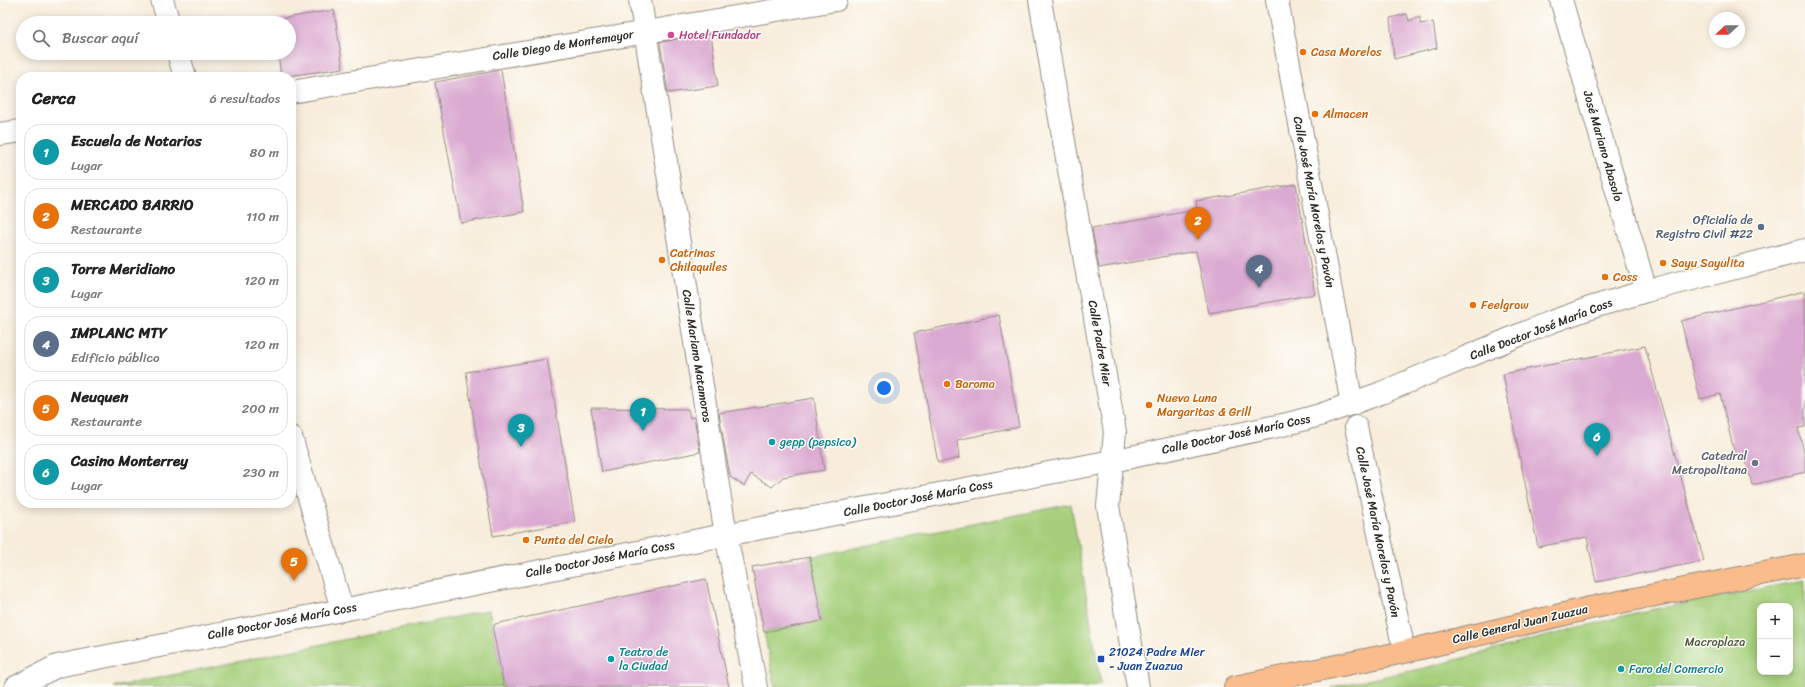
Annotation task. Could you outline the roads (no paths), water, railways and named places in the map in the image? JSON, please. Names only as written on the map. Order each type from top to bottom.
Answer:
[{"type":"main road","name":"Calle General Juan Zuazua","points":[[1235,687],[1404,652],[1590,608],[1805,565]]},
{"type":"street","points":[[162,0],[167,16]]},
{"type":"street","name":"Calle Mariano Matamoros","points":[[640,0],[726,535],[756,687]]},
{"type":"street","name":"Calle Diego de Montemayor","points":[[296,91],[836,0]]},
{"type":"street","name":"Calle Padre Mier","points":[[1040,0],[1054,90],[1116,432],[1108,506],[1138,687]]},
{"type":"street","name":"Calle José María Morelos y Pavón","points":[[1277,0],[1352,404]]},
{"type":"street","name":"José Mariano Abasolo","points":[[1561,0],[1646,291]]},
{"type":"street","points":[[180,60],[184,72]]},
{"type":"street","points":[[0,134],[16,132]]},
{"type":"street","name":"Calle Doctor José María Coss","points":[[16,687],[57,666],[342,609],[1112,461],[1287,424],[1352,404],[1548,323],[1646,291],[1805,250]]},
{"type":"street","name":"Calle José María Morelos y Pavón","points":[[1356,428],[1401,636]]},
{"type":"street","points":[[296,454],[342,609]]},
{"type":"place","name":"Hotel Fundador","points":[[671,35]]},
{"type":"place","name":"Casa Morelos","points":[[1303,52]]},
{"type":"place","name":"Almacen","points":[[1315,114]]},
{"type":"place","name":"Oficialía de Registro Civil #22","points":[[1761,227]]},
{"type":"place","name":"MERCADO BARRIO","points":[[1198,240]]},
{"type":"place","name":"Catrinas Chilaquiles","points":[[662,260]]},
{"type":"place","name":"Sayu Sayulita","points":[[1663,263]]},
{"type":"place","name":"Coss","points":[[1605,277]]},
{"type":"place","name":"IMPLANC MTY","points":[[1259,288]]},
{"type":"place","name":"Feelgrow","points":[[1473,305]]},
{"type":"place","name":"Baroma","points":[[947,384]]},
{"type":"place","name":"Nueva Luna Margaritas & Grill","points":[[1149,405]]},
{"type":"place","name":"Escuela de Notarios","points":[[643,431]]},
{"type":"place","name":"gepp (pepsico)","points":[[772,442]]},
{"type":"place","name":"Torre Meridiano","points":[[521,447]]},
{"type":"place","name":"Casino Monterrey","points":[[1597,456]]},
{"type":"place","name":"Catedral Metropolitana","points":[[1755,463]]},
{"type":"place","name":"Punta del Cielo","points":[[526,540]]},
{"type":"place","name":"Neuquen","points":[[294,581]]},
{"type":"place","name":"Teatro de la Ciudad","points":[[611,659]]},
{"type":"place","name":"21024 Padre Mier - Juan Zuazua","points":[[1101,659]]},
{"type":"place","name":"Faro del Comercio","points":[[1621,669]]},
{"type":"park label","name":"Macroplaza","points":[[1715,642]]}]
